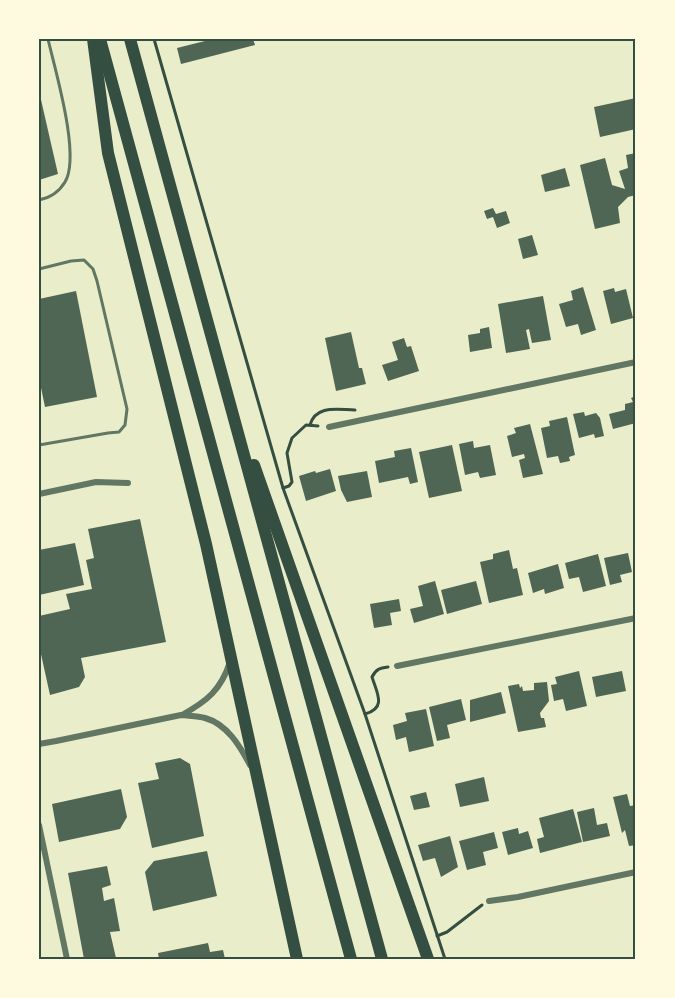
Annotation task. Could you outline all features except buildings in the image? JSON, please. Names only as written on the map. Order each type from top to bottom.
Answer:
[{"type":"highway","points":[[93,39],[108,153],[206,544],[297,959]]},
{"type":"highway","points":[[100,39],[351,959]]},
{"type":"highway","points":[[130,39],[382,959]]},
{"type":"highway","points":[[221,371],[428,959]]},
{"type":"street","points":[[329,427],[636,362]]},
{"type":"street","points":[[39,494],[96,482],[128,483]]},
{"type":"street","points":[[397,666],[636,618]]},
{"type":"street","points":[[181,715],[207,699],[216,690],[231,660]]},
{"type":"street","points":[[39,744],[181,715],[202,717],[220,725],[236,741],[256,775]]},
{"type":"street","points":[[39,825],[67,959]]},
{"type":"street","points":[[489,901],[636,872]]},
{"type":"lane","points":[[39,200],[50,198],[65,182],[71,166],[71,143],[48,39]]},
{"type":"lane","points":[[39,268],[84,260],[93,269],[126,409],[125,424],[119,432],[39,445]]},
{"type":"path","points":[[154,39],[283,488],[365,714],[446,959]]},
{"type":"path","points":[[283,488],[290,486],[292,482],[286,453],[291,438],[306,425],[329,427]]},
{"type":"path","points":[[365,714],[377,708],[379,701],[372,677],[374,672],[379,668],[397,666]]},
{"type":"path","points":[[437,936],[447,932],[489,901]]}]
